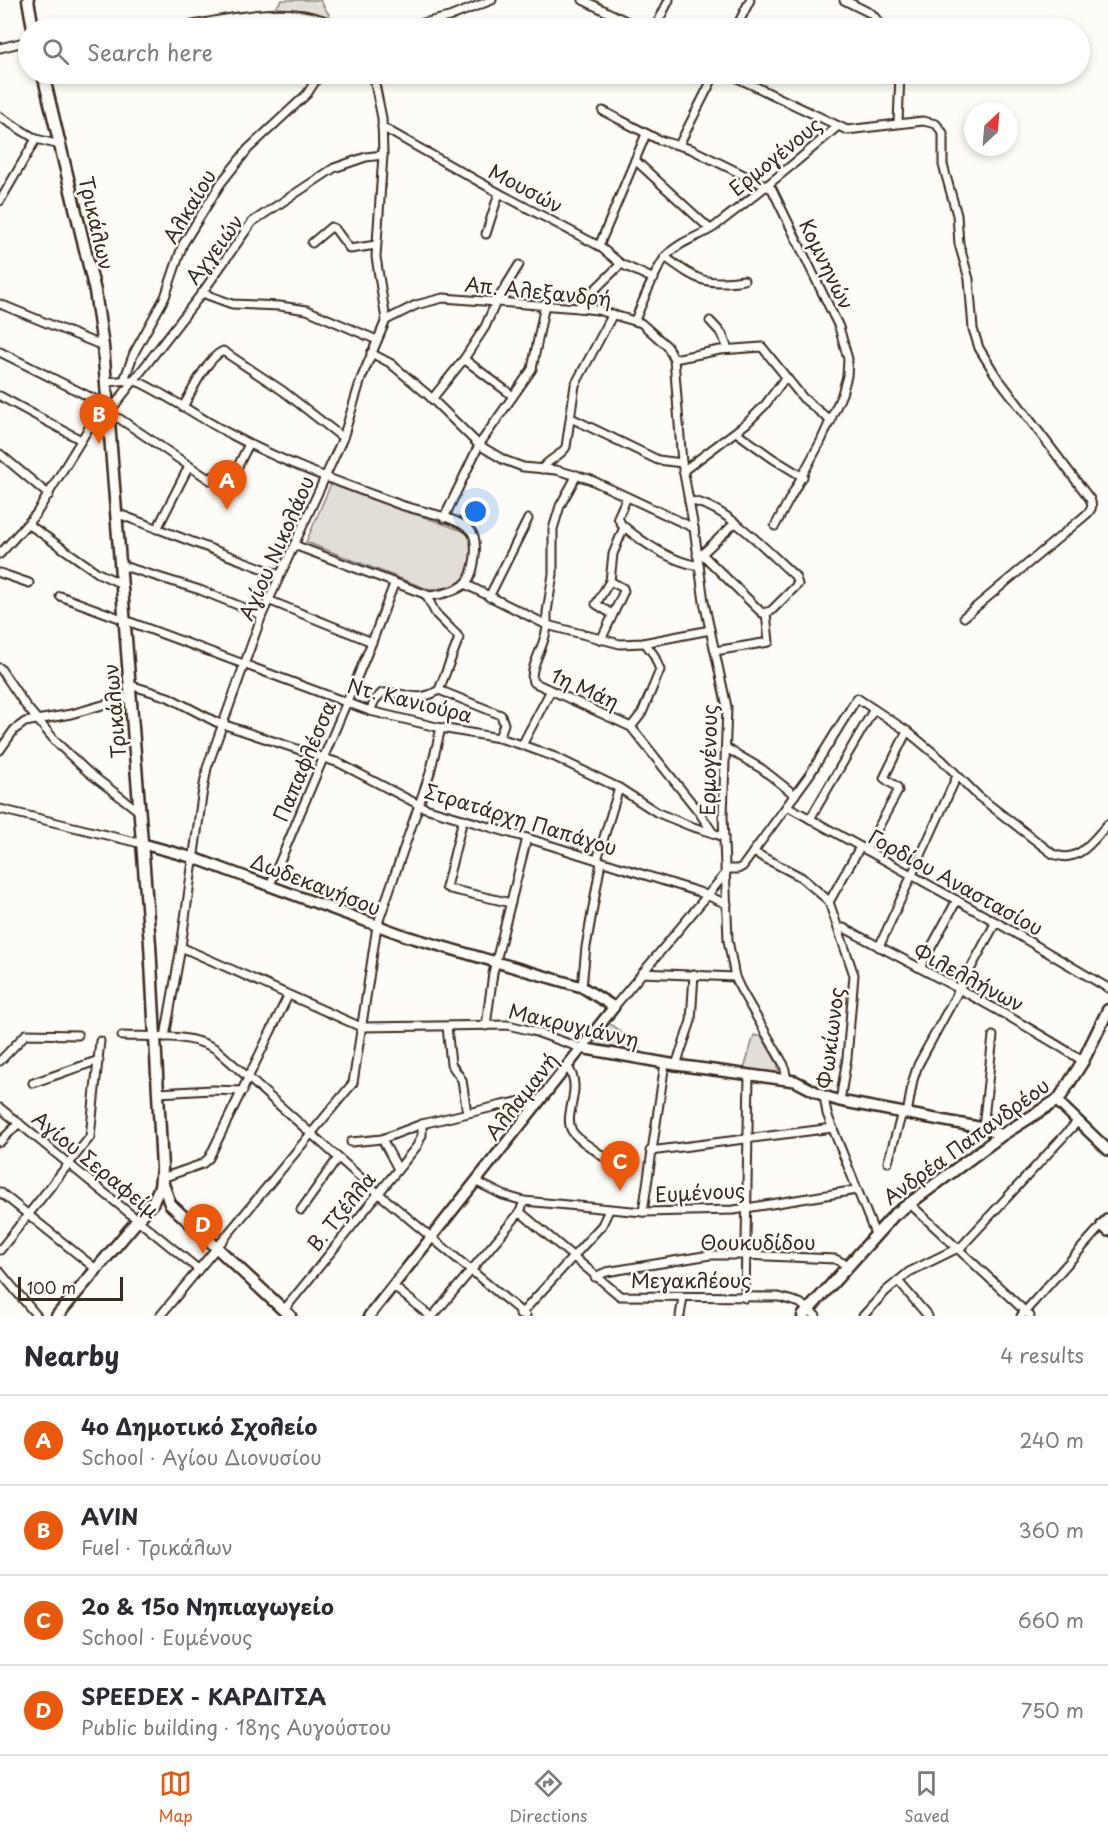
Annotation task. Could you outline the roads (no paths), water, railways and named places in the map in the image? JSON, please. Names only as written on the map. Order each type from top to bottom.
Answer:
[{"type":"main road","points":[[28,0],[31,18]]},
{"type":"main road","name":"Τρικάλων","points":[[45,84],[96,300],[103,346],[140,813],[161,1037],[158,1093],[162,1178],[153,1202],[57,1316]]},
{"type":"main road","name":"Ανδρέα Παπανδρέου","points":[[809,1314],[875,1234],[909,1203],[1002,1136],[1057,1101],[1065,1092],[1083,1061],[1108,1010]]},
{"type":"main road","points":[[162,1178],[170,1204],[284,1314]]},
{"type":"main road","points":[[153,1202],[170,1204]]},
{"type":"street","points":[[445,18],[492,0]]},
{"type":"street","points":[[583,0],[620,18]]},
{"type":"street","points":[[660,18],[669,0]]},
{"type":"street","points":[[741,18],[750,0]]},
{"type":"street","points":[[844,0],[875,18]]},
{"type":"street","points":[[236,18],[265,13],[293,12],[323,18]]},
{"type":"street","points":[[0,48],[18,44]]},
{"type":"street","name":"Αλκαίου","points":[[124,380],[134,353],[165,297],[180,250],[221,183],[248,149],[307,94],[314,84]]},
{"type":"street","points":[[376,84],[382,127],[383,155],[376,245],[377,267],[386,321]]},
{"type":"street","points":[[679,145],[710,84]]},
{"type":"street","points":[[750,84],[838,126]]},
{"type":"street","points":[[898,123],[900,84]]},
{"type":"street","points":[[603,111],[646,134],[664,142],[679,145],[768,186]]},
{"type":"street","points":[[0,117],[36,139],[60,145]]},
{"type":"street","name":"Ερμογένους","points":[[635,320],[665,257],[679,245],[710,229],[768,186],[838,126],[850,130],[898,123],[931,122],[938,125],[943,132],[944,169],[957,215],[959,244],[969,279],[973,329],[979,348],[995,374],[1092,504],[1092,509],[1087,514],[964,616]]},
{"type":"street","name":"Μουσών","points":[[382,127],[599,246],[621,264],[654,279]]},
{"type":"street","points":[[599,246],[646,134]]},
{"type":"street","points":[[0,198],[36,139]]},
{"type":"street","name":"Αγγειών","points":[[0,554],[28,524],[49,495],[95,419],[108,411],[133,381],[202,293],[248,227],[334,168],[366,157],[383,155]]},
{"type":"street","points":[[634,160],[710,229]]},
{"type":"street","name":"Κομνηνών","points":[[768,186],[774,192],[839,327],[848,359],[847,376],[831,421],[775,526]]},
{"type":"street","points":[[486,234],[499,193]]},
{"type":"street","points":[[312,243],[333,228],[350,249],[376,245]]},
{"type":"street","points":[[665,257],[702,281],[720,283],[744,280]]},
{"type":"street","points":[[579,308],[582,302],[621,264]]},
{"type":"street","points":[[432,399],[464,359],[485,327],[496,303],[519,265]]},
{"type":"street","points":[[202,293],[232,304],[280,306],[307,310],[377,340]]},
{"type":"street","name":"Απ. Αλεξανδρή","points":[[386,321],[416,305],[434,299],[452,298],[579,308],[635,320],[653,332],[669,348],[674,358]]},
{"type":"street","points":[[0,303],[103,346]]},
{"type":"street","points":[[444,518],[479,445],[533,366],[545,304]]},
{"type":"street","points":[[542,469],[547,462],[564,451],[576,383],[613,314]]},
{"type":"street","name":"Αγίου Νικολάου","points":[[161,1037],[181,947],[206,774],[262,615],[343,438],[361,379],[386,321]]},
{"type":"street","points":[[710,321],[722,334],[728,349]]},
{"type":"street","points":[[674,358],[728,349],[762,347],[806,402],[831,421]]},
{"type":"street","points":[[183,407],[209,363],[220,351],[223,351],[283,390],[343,438]]},
{"type":"street","points":[[0,352],[108,411],[210,480],[213,476],[229,483],[249,444]]},
{"type":"street","points":[[371,353],[390,363],[432,399],[479,445],[514,464],[576,475],[694,528]]},
{"type":"street","name":"Ερμογένους","points":[[674,358],[682,467],[700,554],[699,566],[710,630],[727,706],[724,837],[728,950],[735,977],[744,997],[784,1065],[787,1080]]},
{"type":"street","points":[[464,359],[513,396]]},
{"type":"street","points":[[571,418],[658,460],[682,467],[736,432],[754,417],[785,378]]},
{"type":"street","points":[[106,382],[124,380],[148,386],[249,444],[326,478],[466,527],[475,538],[476,548],[470,576],[465,584],[440,594],[426,595],[294,545]]},
{"type":"street","points":[[0,396],[81,440]]},
{"type":"street","points":[[736,432],[765,454],[803,477]]},
{"type":"street","points":[[0,454],[49,495]]},
{"type":"street","points":[[158,529],[189,465]]},
{"type":"street","points":[[547,625],[553,574],[553,529],[560,506],[576,475]]},
{"type":"street","points":[[627,496],[617,518],[624,527],[667,556],[686,564],[699,566]]},
{"type":"street","points":[[689,501],[702,503],[735,523],[795,576],[798,581],[796,587],[766,613]]},
{"type":"street","points":[[116,513],[280,574]]},
{"type":"street","points":[[489,597],[528,519]]},
{"type":"street","points":[[735,523],[700,554],[758,610],[766,613]]},
{"type":"street","points":[[28,524],[98,573],[122,584]]},
{"type":"street","points":[[612,614],[596,604],[610,581],[613,554],[624,527]]},
{"type":"street","points":[[120,566],[200,590],[262,615]]},
{"type":"street","points":[[0,573],[29,583]]},
{"type":"street","points":[[601,640],[624,591],[623,588],[610,581]]},
{"type":"street","name":"Παπαφλέσσα","points":[[270,885],[394,584]]},
{"type":"street","points":[[465,584],[547,625],[615,644],[645,643],[710,630]]},
{"type":"street","points":[[370,711],[375,700],[382,693],[415,698],[439,690],[459,636],[436,615],[426,595]]},
{"type":"street","name":"Ντ. Κανιούρα","points":[[60,596],[370,711],[441,728],[499,738],[522,745],[555,757],[619,788],[658,813],[713,833]]},
{"type":"street","points":[[268,600],[372,642]]},
{"type":"street","points":[[716,651],[769,642],[766,613]]},
{"type":"street","name":"1η Μάη","points":[[547,625],[546,637],[531,677],[535,684],[631,728],[699,812],[713,833]]},
{"type":"street","points":[[631,728],[642,713],[660,670],[645,643]]},
{"type":"street","points":[[0,668],[37,720],[57,743],[140,813]]},
{"type":"street","name":"Στρατάρχη Παπάγου","points":[[130,686],[168,697],[223,725],[324,757],[351,768],[419,806],[707,894],[727,904]]},
{"type":"street","points":[[439,690],[501,715],[504,724],[499,738]]},
{"type":"street","points":[[522,745],[550,692]]},
{"type":"street","points":[[0,750],[12,732],[25,722],[71,714],[131,697]]},
{"type":"street","name":"Αλλαμανή","points":[[369,1316],[433,1238],[581,1048],[726,871],[741,868],[810,774],[854,699],[859,699],[874,709]]},
{"type":"street","points":[[810,819],[874,709],[907,731],[942,760],[978,796],[1046,849],[1060,857],[1078,855],[1108,824]]},
{"type":"street","points":[[162,1315],[215,1247],[353,1083],[377,926],[433,763],[441,728]]},
{"type":"street","points":[[753,852],[801,877],[829,901],[898,791],[897,787],[884,778],[907,731]]},
{"type":"street","points":[[726,748],[762,769],[795,795]]},
{"type":"street","points":[[879,947],[957,776]]},
{"type":"street","points":[[582,987],[599,861],[619,788]]},
{"type":"street","name":"Γορδίου Αναστασίου","points":[[787,807],[957,900],[1108,988]]},
{"type":"street","name":"Δωδεκανήσου","points":[[0,809],[194,858],[377,926],[582,987],[614,1007]]},
{"type":"street","points":[[463,819],[446,886],[450,890],[511,903]]},
{"type":"street","points":[[713,833],[724,837]]},
{"type":"street","points":[[486,1026],[490,988],[528,838]]},
{"type":"street","points":[[920,968],[957,900]]},
{"type":"street","name":"Φωκίωνος","points":[[829,901],[854,975],[848,1059],[840,1101]]},
{"type":"street","points":[[888,1162],[905,1113],[916,1070],[996,922]]},
{"type":"street","name":"Φιλελλήνων","points":[[838,928],[844,928],[920,968],[1038,1033],[1083,1061]]},
{"type":"street","name":"Μακρυγιάννη","points":[[181,947],[361,1027],[520,1027],[581,1048],[676,1065],[787,1080],[802,1084],[824,1096],[840,1101],[983,1128],[1002,1136]]},
{"type":"street","points":[[642,973],[735,977]]},
{"type":"street","points":[[676,1065],[691,1021],[693,974]]},
{"type":"street","points":[[162,1178],[207,1161],[288,996]]},
{"type":"street","points":[[447,1027],[451,1063],[463,1082],[467,1113]]},
{"type":"street","points":[[0,1061],[26,1034],[78,1035]]},
{"type":"street","points":[[122,1036],[186,1038],[211,1046],[378,1193],[522,1315],[604,1222],[609,1210]]},
{"type":"street","points":[[983,1128],[993,1036]]},
{"type":"street","points":[[0,1250],[86,1143],[90,1134],[100,1041]]},
{"type":"street","points":[[33,1083],[99,1060]]},
{"type":"street","points":[[642,1212],[665,1063]]},
{"type":"street","points":[[567,1066],[575,1085],[570,1121],[572,1130],[602,1156]]},
{"type":"street","points":[[745,1298],[749,1074]]},
{"type":"street","points":[[158,1093],[243,1091]]},
{"type":"street","points":[[824,1096],[832,1128],[875,1234]]},
{"type":"street","points":[[351,1142],[382,1139],[422,1124],[522,1101],[537,1105]]},
{"type":"street","points":[[1057,1101],[1108,1148]]},
{"type":"street","name":"Αγίου Σεραφείμ","points":[[0,1108],[198,1269]]},
{"type":"street","points":[[863,1316],[898,1281],[926,1262],[958,1249],[1078,1121]]},
{"type":"street","points":[[0,1142],[19,1123]]},
{"type":"street","name":"Β. Τζέλλα","points":[[284,1314],[420,1140],[422,1124]]},
{"type":"street","points":[[650,1151],[832,1128]]},
{"type":"street","points":[[382,1139],[398,1169]]},
{"type":"street","points":[[301,1210],[338,1158]]},
{"type":"street","name":"Ευμένους","points":[[477,1182],[503,1195],[524,1201],[642,1212],[727,1210],[857,1190]]},
{"type":"street","points":[[0,1192],[96,1269]]},
{"type":"street","points":[[393,1286],[431,1316],[520,1212],[524,1201]]},
{"type":"street","points":[[909,1203],[1025,1315],[1106,1225]]},
{"type":"street","name":"Μεγακλέους","points":[[520,1212],[620,1296],[783,1298],[797,1302],[809,1314]]},
{"type":"street","name":"Θουκυδίδου","points":[[595,1277],[606,1272],[703,1256],[836,1258],[849,1266]]},
{"type":"street","points":[[0,1272],[37,1316]]},
{"type":"street","points":[[898,1281],[928,1316]]},
{"type":"street","points":[[680,1316],[683,1298]]},
{"type":"place","name":"AVIN","points":[[99,444]]},
{"type":"place","name":"4ο Δημοτικό Σχολείο","points":[[227,510]]},
{"type":"place","name":"2ο & 15ο Νηπιαγωγείο","points":[[620,1191]]},
{"type":"place","name":"SPEEDEX - ΚΑΡΔΙΤΣΑ","points":[[203,1254]]}]
